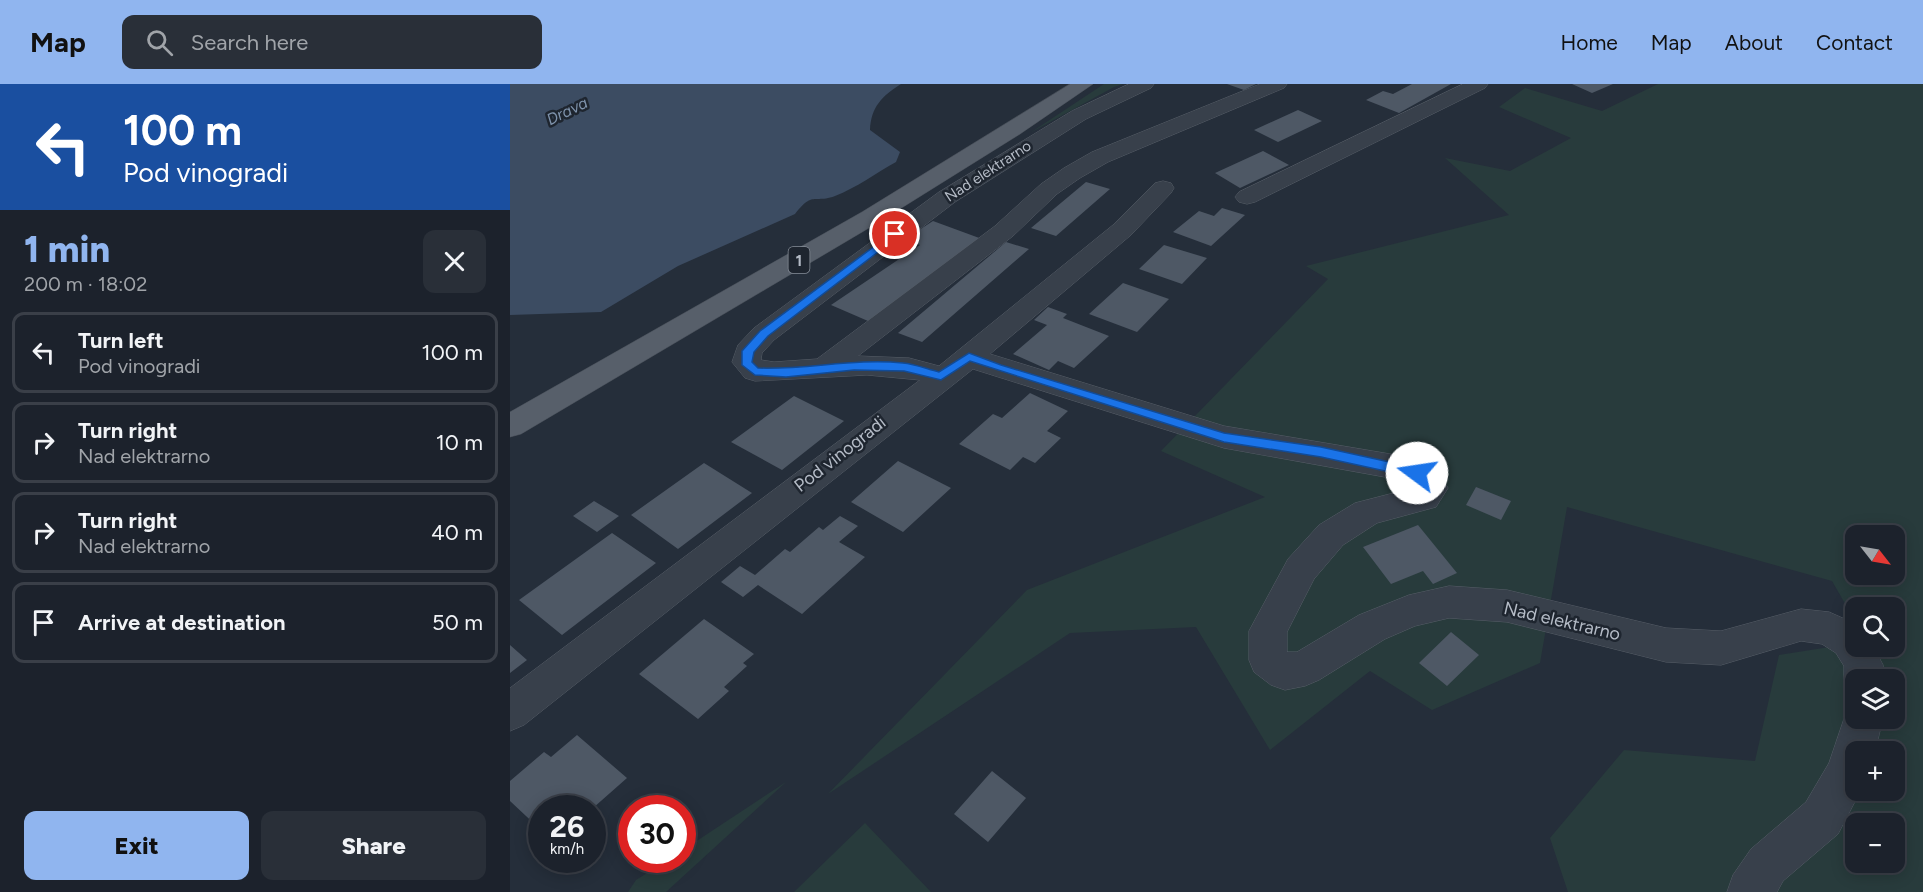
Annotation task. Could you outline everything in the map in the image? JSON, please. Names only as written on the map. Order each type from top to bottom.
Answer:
[{"type":"main road","name":"1","points":[[510,426],[753,287],[971,157],[1083,84]]},
{"type":"street","name":"Nad elektrarno","points":[[941,376],[904,367],[824,368],[786,373],[755,371],[746,363],[748,351],[764,334],[801,304],[947,197],[1079,115],[1144,84]]},
{"type":"street","name":"Nad elektrarno","points":[[824,368],[1004,231],[1049,189],[1072,173],[1100,157],[1277,84]]},
{"type":"street","points":[[1247,197],[1478,84]]},
{"type":"street","name":"Pod vinogradi","points":[[510,712],[941,376],[969,357],[1122,230],[1163,188]]},
{"type":"street","name":"Nad elektrarno","points":[[969,357],[1224,437],[1396,467],[1417,473],[1426,479],[1431,488],[1424,498],[1367,512],[1331,535],[1301,569],[1268,631],[1268,660],[1285,672],[1305,668],[1372,627],[1409,611],[1449,602],[1507,606],[1666,645],[1721,648],[1802,625],[1829,628],[1850,641],[1863,669]]},
{"type":"street","points":[[1750,892],[1767,865],[1822,818],[1848,771],[1860,729]]},
{"type":"shaded area","points":[[1104,84],[1123,84],[1030,133]]},
{"type":"shaded area","points":[[1658,84],[1923,84],[1923,892],[1568,892],[1550,838],[1624,750],[1755,761],[1779,655],[1845,645],[1845,657],[1905,657],[1905,597],[1845,597],[1845,604],[1832,581],[1567,507],[1540,663],[1432,710],[1370,671],[1270,750],[1196,627],[1070,633],[828,794],[1027,590],[1265,497],[1161,451],[1328,279],[1306,266],[1509,215],[1445,158],[1510,171],[1571,138],[1499,107],[1525,88],[1602,111]]},
{"type":"shaded area","points":[[786,782],[696,864],[696,841]]},
{"type":"shaded area","points":[[865,823],[931,892],[794,892]]},
{"type":"shaded area","points":[[647,873],[687,873],[666,892],[628,892],[636,880]]},
{"type":"water","name":"Drava","points":[[510,84],[901,84],[879,103],[873,115],[870,130],[900,152],[896,162],[851,189],[828,198],[810,200],[795,214],[678,266],[601,312],[510,315]]},
{"type":"building","points":[[1227,84],[1256,84],[1244,90]]},
{"type":"building","points":[[1412,84],[1451,84],[1399,113],[1366,100],[1383,91],[1393,94]]},
{"type":"building","points":[[1572,84],[1613,84],[1592,93]]},
{"type":"building","points":[[1298,110],[1322,121],[1278,142],[1254,130]]},
{"type":"building","points":[[1263,151],[1289,165],[1240,188],[1215,173]]},
{"type":"building","points":[[1086,182],[1110,189],[1056,236],[1031,228]]},
{"type":"building","points":[[1222,208],[1245,215],[1211,246],[1173,232],[1199,211],[1214,216]]},
{"type":"building","points":[[933,221],[982,239],[868,321],[831,305],[920,245],[905,239]]},
{"type":"building","points":[[1006,242],[1029,249],[922,342],[898,333]]},
{"type":"building","points":[[1164,245],[1207,258],[1182,284],[1139,269]]},
{"type":"building","points":[[1123,283],[1169,299],[1137,332],[1089,314]]},
{"type":"building","points":[[1048,307],[1067,314],[1063,318],[1109,336],[1074,368],[1058,361],[1049,370],[1013,354],[1047,325],[1034,320]]},
{"type":"building","points":[[1030,393],[1068,411],[1047,431],[1061,438],[1035,463],[1023,457],[1010,470],[959,444],[993,414],[1002,418]]},
{"type":"building","points":[[794,396],[844,421],[782,470],[731,442]]},
{"type":"building","points":[[898,461],[951,488],[903,532],[851,502]]},
{"type":"building","points":[[704,463],[752,493],[678,549],[631,515]]},
{"type":"building","points":[[1476,487],[1511,501],[1501,520],[1466,505]]},
{"type":"building","points":[[594,501],[619,516],[597,532],[573,516]]},
{"type":"building","points":[[840,516],[858,526],[839,542],[865,557],[802,614],[758,585],[743,597],[721,582],[740,566],[755,575],[785,549],[790,552],[819,527],[823,530]]},
{"type":"building","points":[[1418,525],[1457,573],[1433,584],[1423,571],[1391,584],[1363,547]]},
{"type":"building","points":[[612,533],[656,563],[562,635],[519,600]]},
{"type":"building","points":[[704,619],[754,654],[743,663],[747,666],[724,687],[729,691],[698,719],[639,674]]},
{"type":"building","points":[[1451,632],[1479,655],[1447,686],[1419,663]]},
{"type":"building","points":[[510,645],[527,660],[510,673]]},
{"type":"building","points":[[577,735],[627,778],[606,797],[528,795],[528,818],[510,801],[510,781],[544,752],[551,757]]},
{"type":"building","points":[[992,771],[1026,798],[988,842],[954,814]]},
{"type":"route","points":[[895,234],[764,334],[748,351],[746,363],[755,371],[786,373],[854,366],[904,367],[941,376],[969,357],[1224,437],[1321,452],[1417,473]]}]
